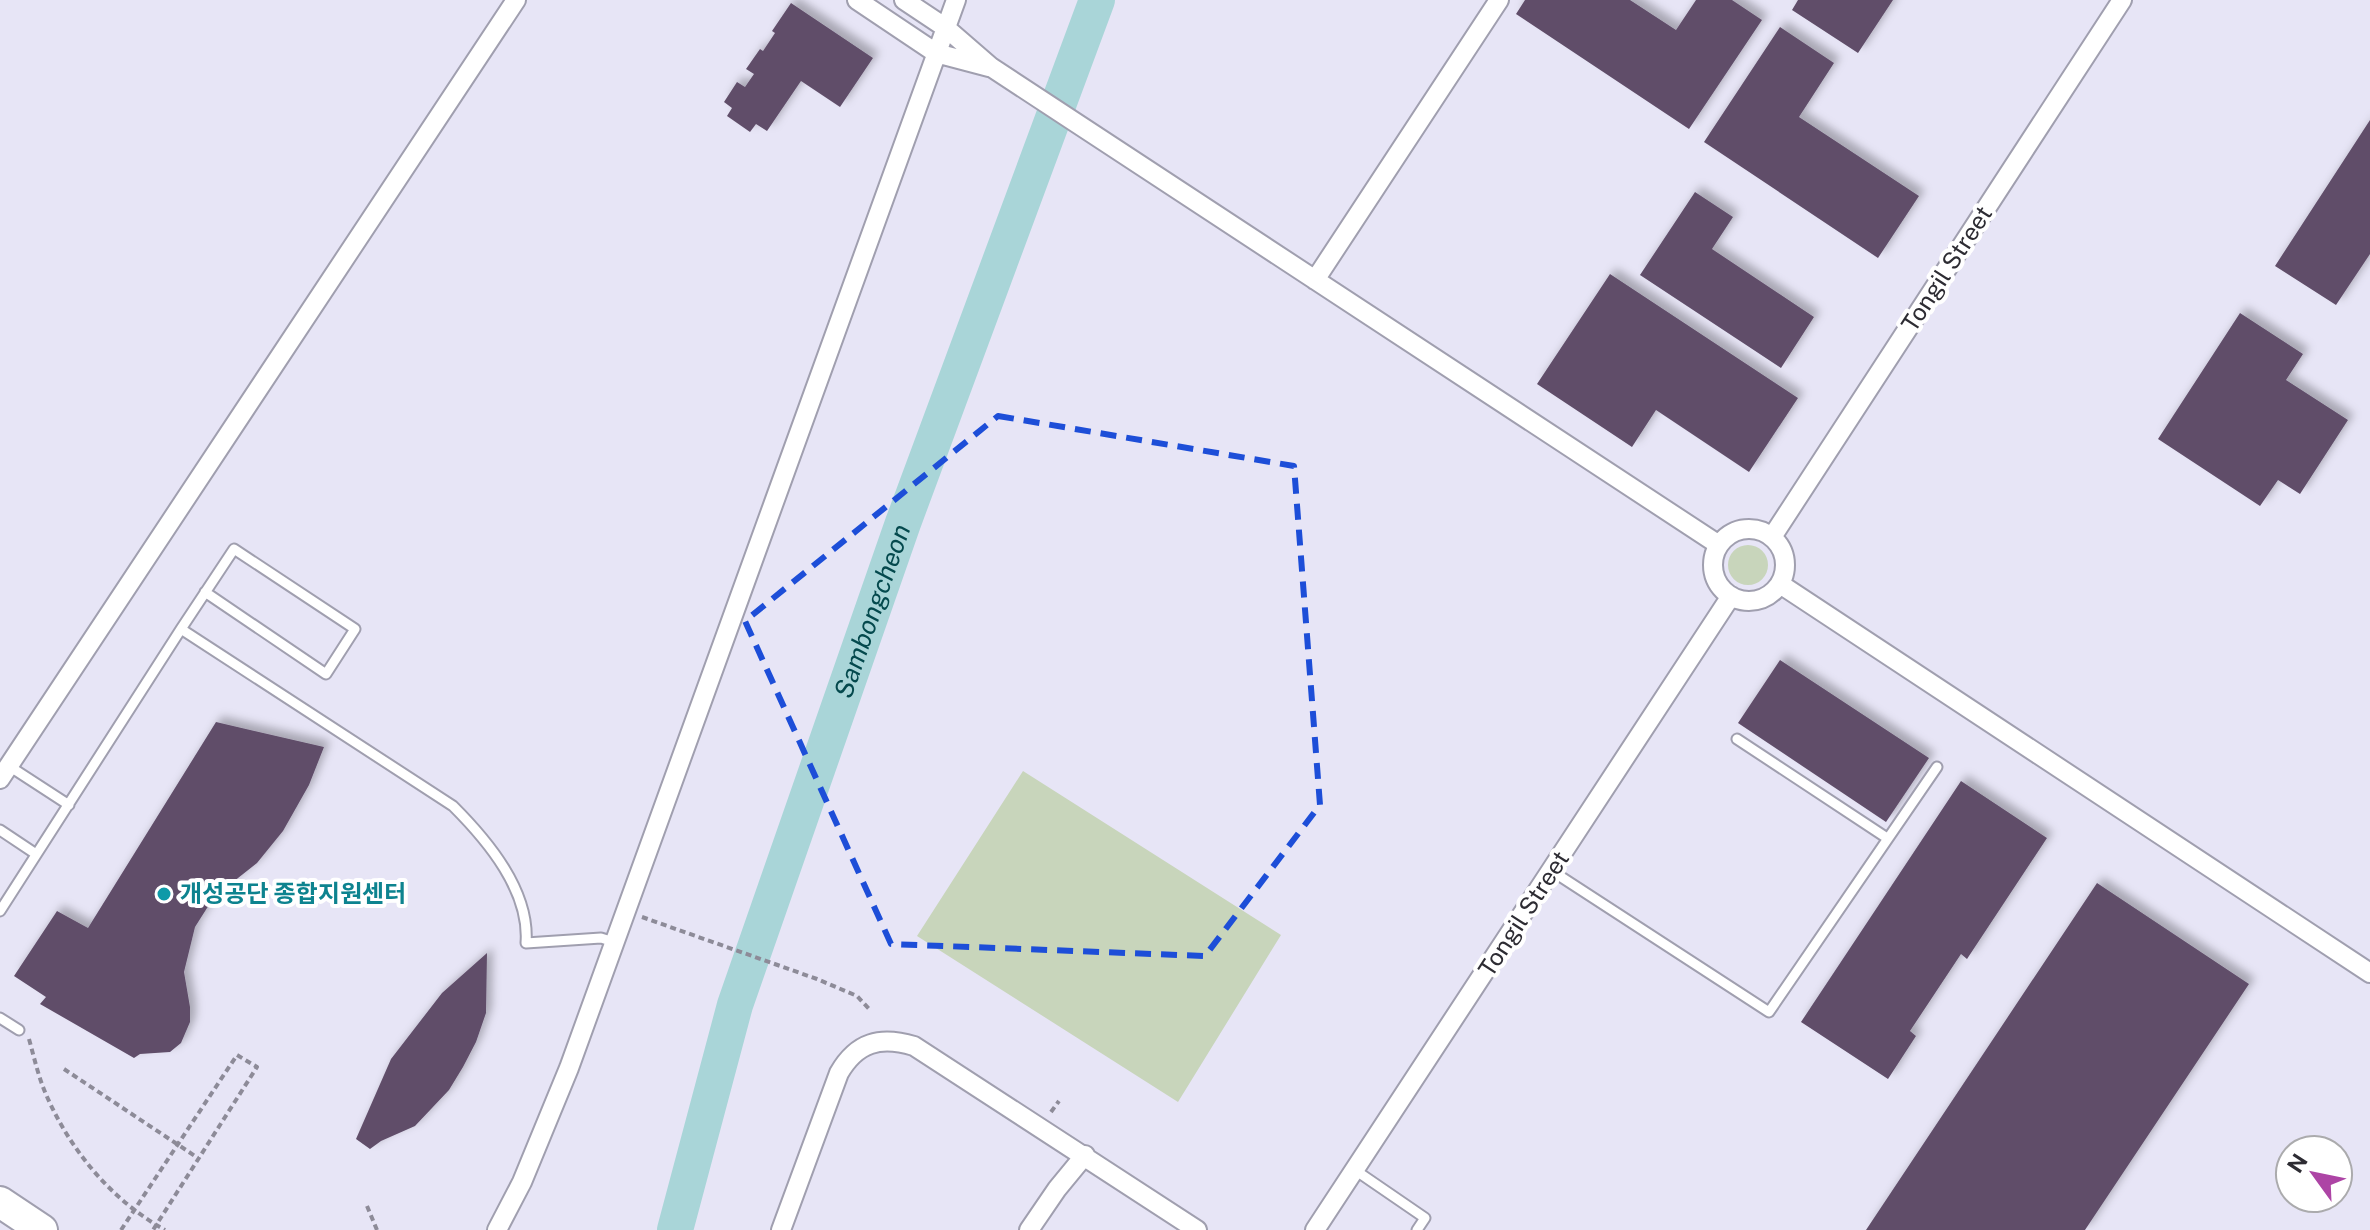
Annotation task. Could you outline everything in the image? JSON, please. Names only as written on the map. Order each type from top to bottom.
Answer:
[{"type":"main road","points":[[0,1202],[42,1230]]},
{"type":"street","points":[[4,772],[516,0]]},
{"type":"street","points":[[857,0],[936,53],[991,67]]},
{"type":"street","points":[[904,0],[946,28],[991,67],[1719,545]]},
{"type":"street","points":[[497,1230],[522,1182],[563,1082],[956,0]]},
{"type":"street","points":[[1315,280],[1499,0]]},
{"type":"street","name":"Tongil Street","points":[[1772,537],[2122,0]]},
{"type":"street","points":[[1744,529],[1762,531],[1772,537],[1782,549],[1785,559],[1780,584],[1768,596],[1758,600],[1741,600],[1722,589],[1714,573],[1713,561],[1719,545],[1732,533],[1744,529]]},
{"type":"street","points":[[1780,584],[2370,973]]},
{"type":"street","name":"Tongil Street","points":[[1315,1230],[1731,596]]},
{"type":"street","points":[[781,1230],[839,1073],[848,1057],[879,1042],[896,1041],[914,1046],[1197,1230]]},
{"type":"street","points":[[1029,1230],[1085,1155]]},
{"type":"lane","points":[[0,911],[181,629],[205,592],[234,549],[355,629],[326,674],[205,592]]},
{"type":"lane","points":[[181,629],[453,806],[487,842],[507,872],[527,925],[526,943],[601,938],[614,942]]},
{"type":"lane","points":[[1737,739],[1887,838]]},
{"type":"lane","points":[[1552,871],[1769,1012],[1937,767]]},
{"type":"lane","points":[[4,772],[69,805]]},
{"type":"lane","points":[[0,830],[36,854]]},
{"type":"lane","points":[[0,1018],[19,1030]]},
{"type":"lane","points":[[1355,1170],[1425,1218],[1417,1230]]},
{"type":"path","points":[[636,915],[817,979],[857,996],[871,1011]]},
{"type":"path","points":[[19,1030],[27,1034],[45,1093],[91,1171],[154,1228],[165,1230]]},
{"type":"path","points":[[121,1230],[237,1055],[257,1067],[154,1228]]},
{"type":"path","points":[[64,1069],[198,1158]]},
{"type":"path","points":[[367,1206],[377,1230]]},
{"type":"highlighted area","points":[[998,416],[1294,466],[1320,805],[1205,956],[891,944],[745,621]]},
{"type":"green space","points":[[1748,545],[1762,551],[1768,565],[1762,579],[1748,585],[1734,579],[1728,565],[1734,551]]},
{"type":"green space","points":[[1023,771],[1281,935],[1178,1102],[917,936]]},
{"type":"building","points":[[1525,0],[1630,0],[1676,30],[1696,0],[1732,0],[1762,20],[1689,129],[1516,14]]},
{"type":"building","points":[[1798,0],[1893,0],[1858,53],[1792,10]]},
{"type":"building","points":[[791,3],[873,58],[840,107],[801,81],[767,131],[756,124],[750,132],[727,116],[732,108],[724,102],[737,82],[745,87],[754,74],[746,69],[760,49],[763,51]]},
{"type":"building","points":[[1780,27],[1834,63],[1799,117],[1919,196],[1878,258],[1704,142]]},
{"type":"building","points":[[2370,120],[2370,254],[2336,305],[2275,266]]},
{"type":"building","points":[[1695,192],[1733,217],[1712,249],[1814,317],[1781,368],[1640,275]]},
{"type":"building","points":[[1610,274],[1798,398],[1749,472],[1656,410],[1632,447],[1537,384]]},
{"type":"building","points":[[2240,313],[2303,354],[2286,380],[2348,420],[2300,494],[2278,480],[2260,506],[2158,439]]},
{"type":"building","points":[[1780,660],[1929,758],[1886,822],[1738,723]]},
{"type":"building","name":"개성공단 종합지원센터","points":[[216,722],[324,747],[309,785],[283,831],[257,863],[214,897],[195,927],[184,972],[190,1022],[181,1043],[170,1052],[140,1054],[134,1058],[40,1004],[46,997],[14,976],[57,911],[88,928]]},
{"type":"building","points":[[1961,781],[2047,838],[1967,959],[1961,954],[1910,1031],[1916,1036],[1888,1079],[1801,1022]]},
{"type":"building","points":[[2097,883],[2249,984],[2085,1230],[1866,1230]]},
{"type":"building","points":[[487,953],[486,1013],[463,1067],[449,1090],[415,1126],[370,1149],[356,1139],[391,1059],[442,993]]},
{"type":"waterway","name":"Sambongcheon","points":[[675,1230],[735,1005],[903,523],[1097,0]]},
{"type":"place","name":"개성공단 종합지원센터","points":[[164,894]]}]
